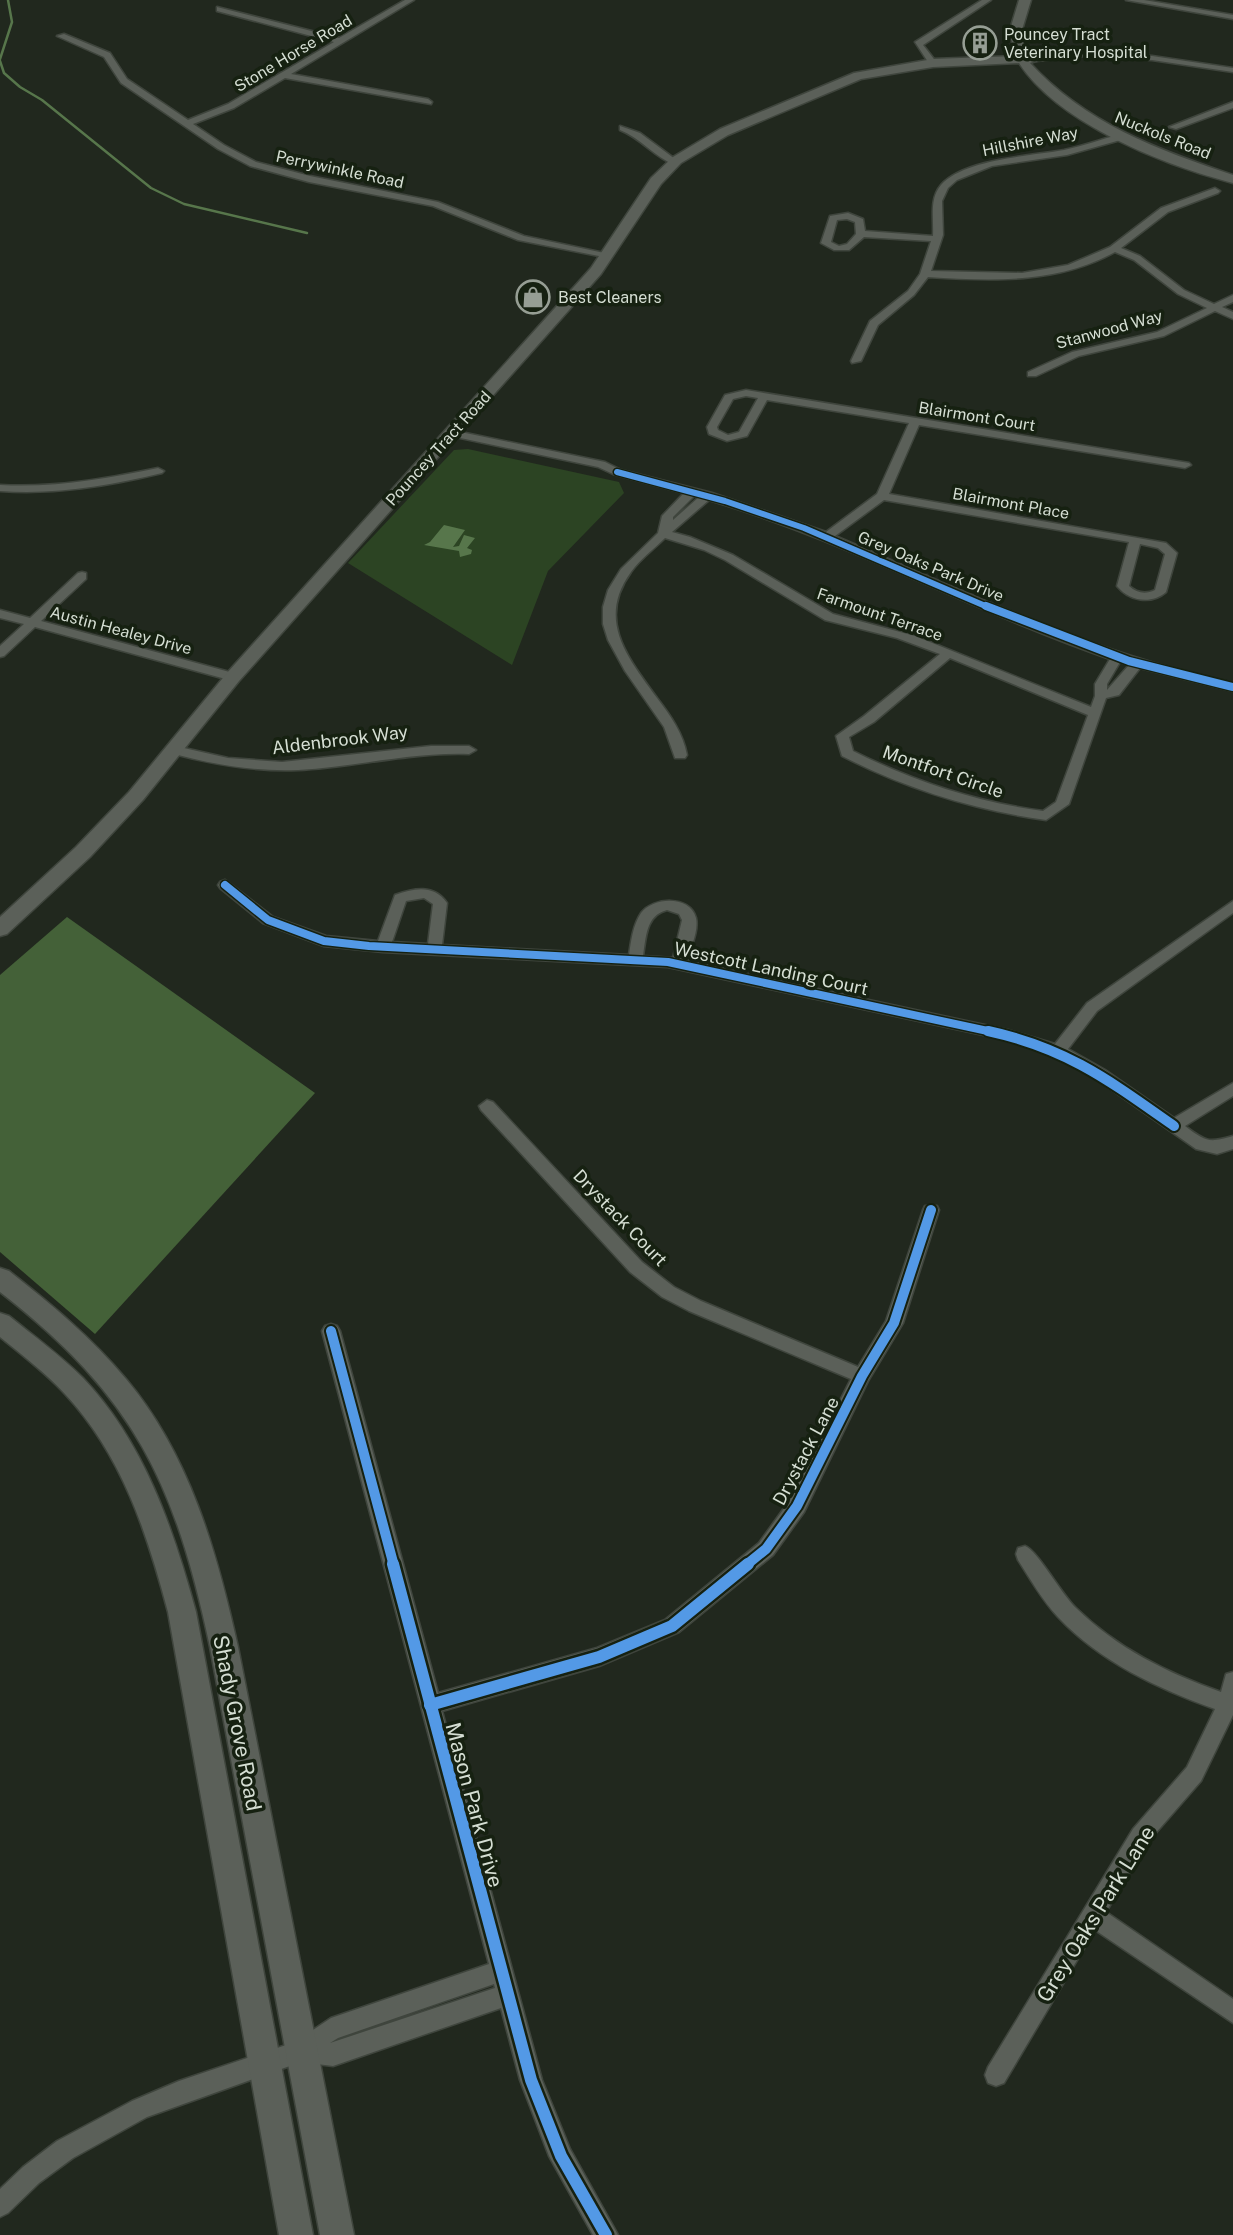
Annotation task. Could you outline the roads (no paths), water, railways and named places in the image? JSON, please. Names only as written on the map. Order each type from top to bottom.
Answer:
[{"type":"main road","points":[[1025,0],[1016,26],[1017,43],[1030,59]]},
{"type":"main road","points":[[1030,59],[1028,32],[1031,14],[1039,0]]},
{"type":"main road","name":"Pouncey Tract Road","points":[[0,929],[83,852],[175,750],[233,677],[580,288],[606,256],[656,181],[675,162],[724,132],[846,79],[933,63],[1030,59]]},
{"type":"main road","name":"Nuckols Road","points":[[1030,59],[1042,83],[1063,102],[1121,137],[1175,160],[1233,179]]},
{"type":"main road","name":"Nuckols Road","points":[[1030,59],[1061,88],[1098,116],[1156,145],[1233,172]]},
{"type":"main road","name":"Shady Grove Road","points":[[0,1278],[56,1322],[106,1371],[149,1431],[184,1499],[201,1550],[223,1651],[337,2235]]},
{"type":"main road","name":"Shady Grove Road","points":[[0,1323],[55,1368],[102,1420],[142,1489],[161,1538],[182,1612],[296,2235]]},
{"type":"street","name":"Stone Horse Road","points":[[186,124],[231,106],[410,0]]},
{"type":"street","points":[[933,63],[918,46],[920,41],[987,0]]},
{"type":"street","points":[[1130,0],[1233,18]]},
{"type":"street","points":[[220,9],[340,41]]},
{"type":"street","name":"Perrywinkle Road","points":[[61,36],[107,55],[124,81],[231,153],[268,169],[435,204],[521,238],[606,256]]},
{"type":"street","points":[[1030,59],[1170,59],[1233,70]]},
{"type":"street","points":[[283,75],[428,102]]},
{"type":"street","points":[[1173,127],[1233,105]]},
{"type":"street","points":[[623,128],[638,133],[656,154],[675,162]]},
{"type":"street","name":"Hillshire Way","points":[[856,361],[874,323],[911,292],[925,274],[936,239],[939,195],[954,178],[990,164],[1067,152],[1121,137]]},
{"type":"street","points":[[925,274],[986,279],[1028,276],[1071,266],[1114,248],[1141,225],[1169,208],[1215,191]]},
{"type":"street","points":[[861,234],[936,239]]},
{"type":"street","points":[[1114,248],[1137,258],[1181,292],[1233,316]]},
{"type":"street","name":"Stanwood Way","points":[[1032,374],[1052,360],[1073,353],[1157,335],[1233,298]]},
{"type":"street","name":"Blairmont Court","points":[[764,396],[743,434],[727,438],[713,432],[712,427],[729,397],[741,393],[764,396],[915,422],[1185,465]]},
{"type":"street","points":[[828,537],[882,496],[915,422]]},
{"type":"street","name":"Grey Oaks Park Drive","points":[[448,436],[602,472],[617,472],[708,495],[828,537],[1065,640],[1137,664],[1233,687]]},
{"type":"street","points":[[0,488],[49,490],[101,484],[158,471]]},
{"type":"street","points":[[663,534],[668,516],[692,491]]},
{"type":"street","points":[[680,755],[679,745],[607,626],[610,597],[625,572],[708,495]]},
{"type":"street","name":"Blairmont Place","points":[[882,496],[1135,540],[1162,545],[1171,553],[1160,593],[1157,595],[1137,596],[1123,586],[1135,540]]},
{"type":"street","name":"Farmount Terrace","points":[[663,534],[726,556],[765,577],[802,604],[833,618],[909,638],[1094,713]]},
{"type":"street","points":[[0,653],[82,576]]},
{"type":"street","name":"Austin Healey Drive","points":[[0,614],[233,677]]},
{"type":"street","name":"Montfort Circle","points":[[948,654],[869,719],[842,736],[847,753],[879,770],[1006,812],[1046,816],[1062,804],[1101,696],[1101,684],[1117,657]]},
{"type":"street","points":[[1101,696],[1115,692],[1137,664]]},
{"type":"street","name":"Aldenbrook Way","points":[[175,750],[210,760],[264,767],[319,764],[422,748],[469,750]]},
{"type":"street","name":"Westcott Landing Court","points":[[225,885],[268,920],[324,941],[678,965],[1008,1035],[1058,1051],[1128,1092],[1196,1143],[1210,1148],[1224,1148],[1233,1142]]},
{"type":"street","points":[[383,947],[400,898],[424,892],[434,895],[440,903],[434,950]]},
{"type":"street","points":[[635,960],[645,918],[650,911],[669,905],[682,909],[688,916],[689,924],[678,965]]},
{"type":"street","points":[[1058,1051],[1092,1007],[1233,906]]},
{"type":"street","points":[[1174,1126],[1233,1089]]},
{"type":"street","name":"Drystack Court","points":[[488,1106],[636,1267],[668,1292],[695,1306],[862,1376]]},
{"type":"street","name":"Drystack Lane","points":[[430,1705],[599,1657],[672,1626],[766,1549],[797,1506],[862,1376],[894,1323],[931,1210]]},
{"type":"street","name":"Mason Park Drive","points":[[331,1331],[531,2080],[561,2156],[606,2235]]},
{"type":"street","points":[[1025,1554],[1048,1591],[1065,1610],[1105,1644],[1167,1679],[1230,1705]]},
{"type":"street","name":"Grey Oaks Park Lane","points":[[996,2075],[1140,1836],[1194,1774],[1230,1705],[1233,1681]]},
{"type":"street","points":[[1093,1916],[1233,2012]]},
{"type":"street","points":[[0,2205],[56,2153],[109,2122],[301,2051],[331,2029],[500,1971]]},
{"type":"street","points":[[301,2051],[333,2055],[507,1995]]},
{"type":"waterway","points":[[0,59],[12,22],[8,0]]},
{"type":"waterway","points":[[0,61],[4,73],[20,87],[42,100],[151,188],[184,204],[307,233]]},
{"type":"place","name":"Pouncey Tract Veterinary Hospital","points":[[980,43]]},
{"type":"place","name":"Best Cleaners","points":[[533,297]]}]
